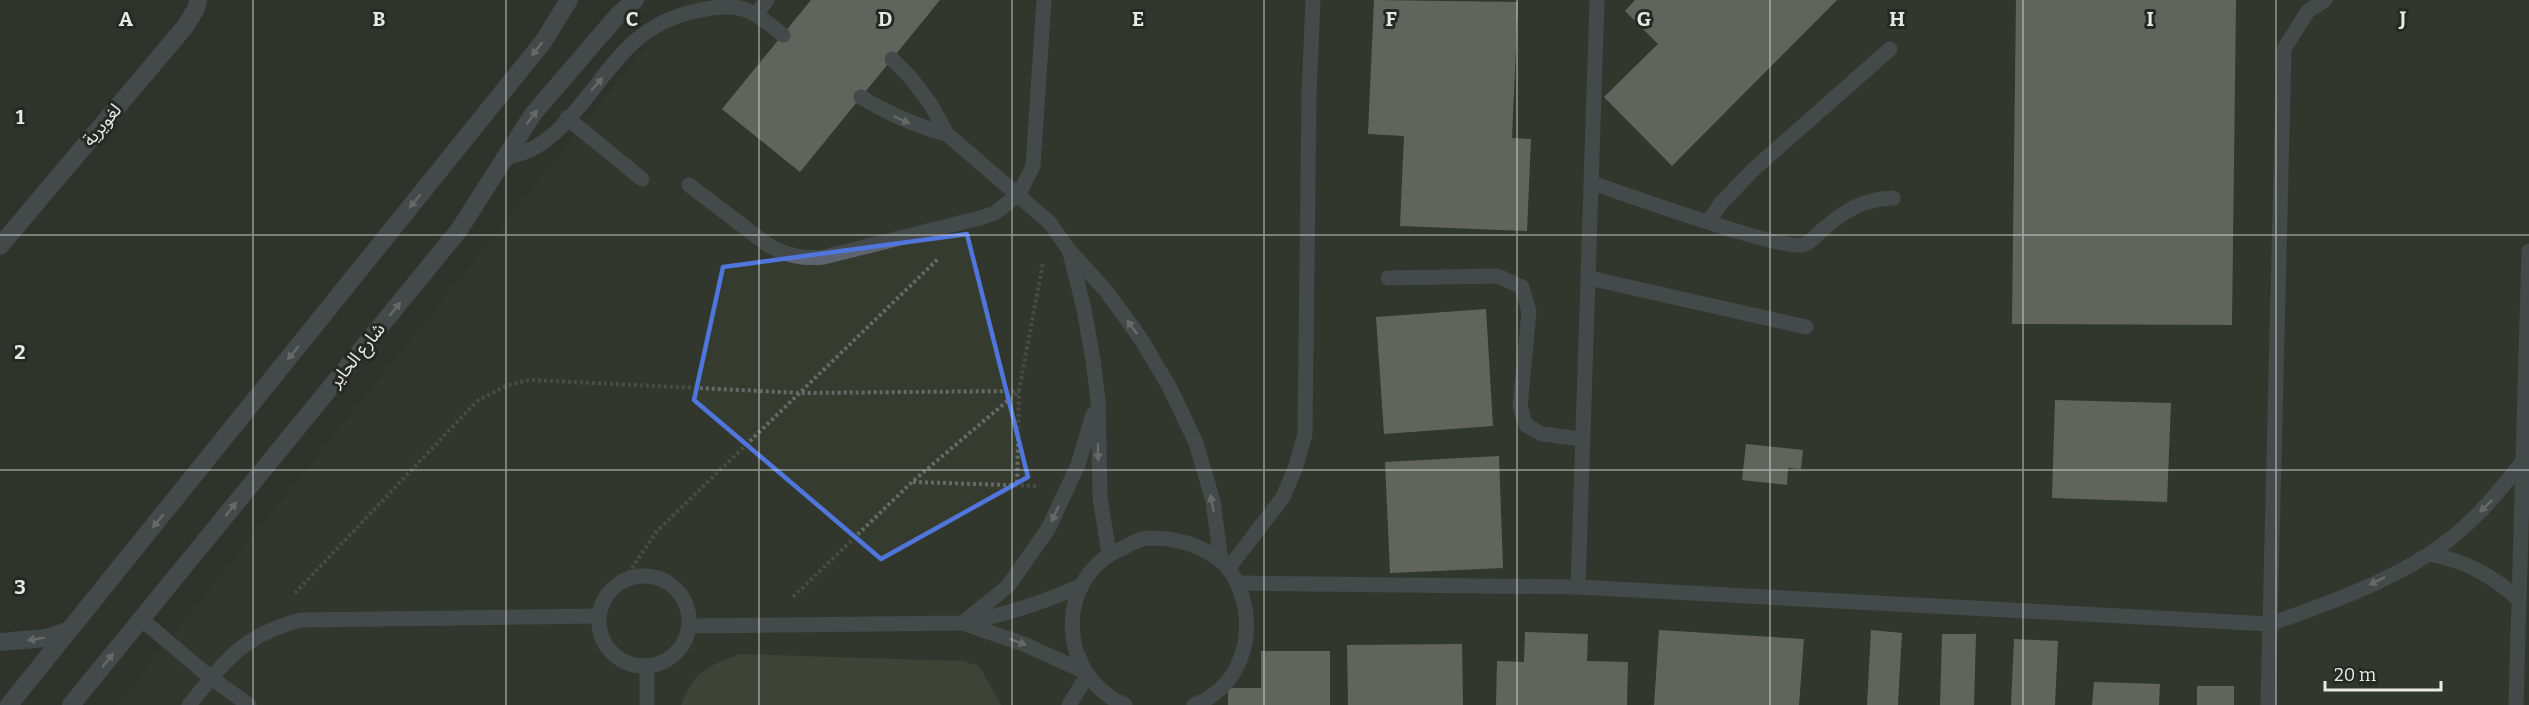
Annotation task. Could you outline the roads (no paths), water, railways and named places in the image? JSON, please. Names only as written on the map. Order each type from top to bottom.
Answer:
[{"type":"street","name":"لغويرية","points":[[0,246],[184,28],[196,9],[198,0]]},
{"type":"street","points":[[9,705],[543,42],[569,0]]},
{"type":"street","name":"شارع الحاير","points":[[71,705],[459,230],[484,195],[533,114],[605,30],[635,0]]},
{"type":"street","points":[[0,642],[46,638],[70,630]]},
{"type":"lane","points":[[757,13],[767,0]]},
{"type":"lane","points":[[689,185],[768,245],[788,255],[810,258],[824,257],[995,213],[1019,194],[1033,166],[1044,0]]},
{"type":"lane","points":[[1225,565],[1283,497],[1296,466],[1305,434],[1309,94],[1313,0]]},
{"type":"lane","points":[[1578,587],[1597,0]]},
{"type":"lane","points":[[2268,705],[2284,49],[2308,11],[2325,0]]},
{"type":"lane","points":[[505,157],[518,155],[542,145],[553,136],[634,42],[657,25],[683,14],[711,8],[740,7],[757,13],[783,35]]},
{"type":"lane","points":[[1709,221],[1722,202],[1755,168],[1890,49]]},
{"type":"lane","points":[[892,59],[911,78],[931,105],[947,134],[1050,223],[1069,250],[1107,292],[1134,330],[1170,388],[1196,443],[1213,501],[1225,565]]},
{"type":"lane","points":[[861,97],[916,126],[947,134]]},
{"type":"lane","points":[[567,118],[642,179]]},
{"type":"lane","points":[[1592,183],[1787,245],[1803,245],[1811,241],[1841,213],[1860,203],[1876,198],[1893,198]]},
{"type":"lane","points":[[1069,250],[1084,309],[1098,400],[1100,496],[1108,554]]},
{"type":"lane","points":[[2516,705],[2529,251]]},
{"type":"lane","points":[[1388,278],[1498,276],[1522,287],[1529,312],[1520,407],[1526,425],[1542,434],[1581,440]]},
{"type":"lane","points":[[1589,278],[1806,327]]},
{"type":"lane","points":[[962,623],[1008,586],[1048,529],[1077,465],[1098,400]]},
{"type":"lane","points":[[1238,583],[1578,587],[2270,624],[2378,581],[2429,554],[2464,528],[2496,496],[2523,461]]},
{"type":"lane","points":[[1086,674],[1075,651],[1072,628],[1074,606],[1082,585],[1093,568],[1108,554],[1146,538],[1186,541],[1225,565],[1238,583],[1248,615],[1245,649],[1230,679],[1205,701],[1194,705]]},
{"type":"lane","points":[[2429,554],[2449,558],[2478,569],[2504,586],[2519,600]]},
{"type":"lane","points":[[650,575],[672,583],[686,602],[690,626],[683,646],[668,661],[647,666],[621,661],[615,655],[603,642],[598,616],[607,593],[625,578],[650,575]]},
{"type":"lane","points":[[690,626],[962,623],[1004,615],[1044,603],[1082,585]]},
{"type":"lane","points":[[189,705],[228,658],[253,638],[277,626],[301,620],[598,616]]},
{"type":"lane","points":[[141,619],[212,678],[249,705]]},
{"type":"lane","points":[[962,623],[1024,644],[1086,674],[1111,699],[1125,705]]},
{"type":"lane","points":[[647,666],[647,705]]},
{"type":"lane","points":[[1069,705],[1086,674]]}]
